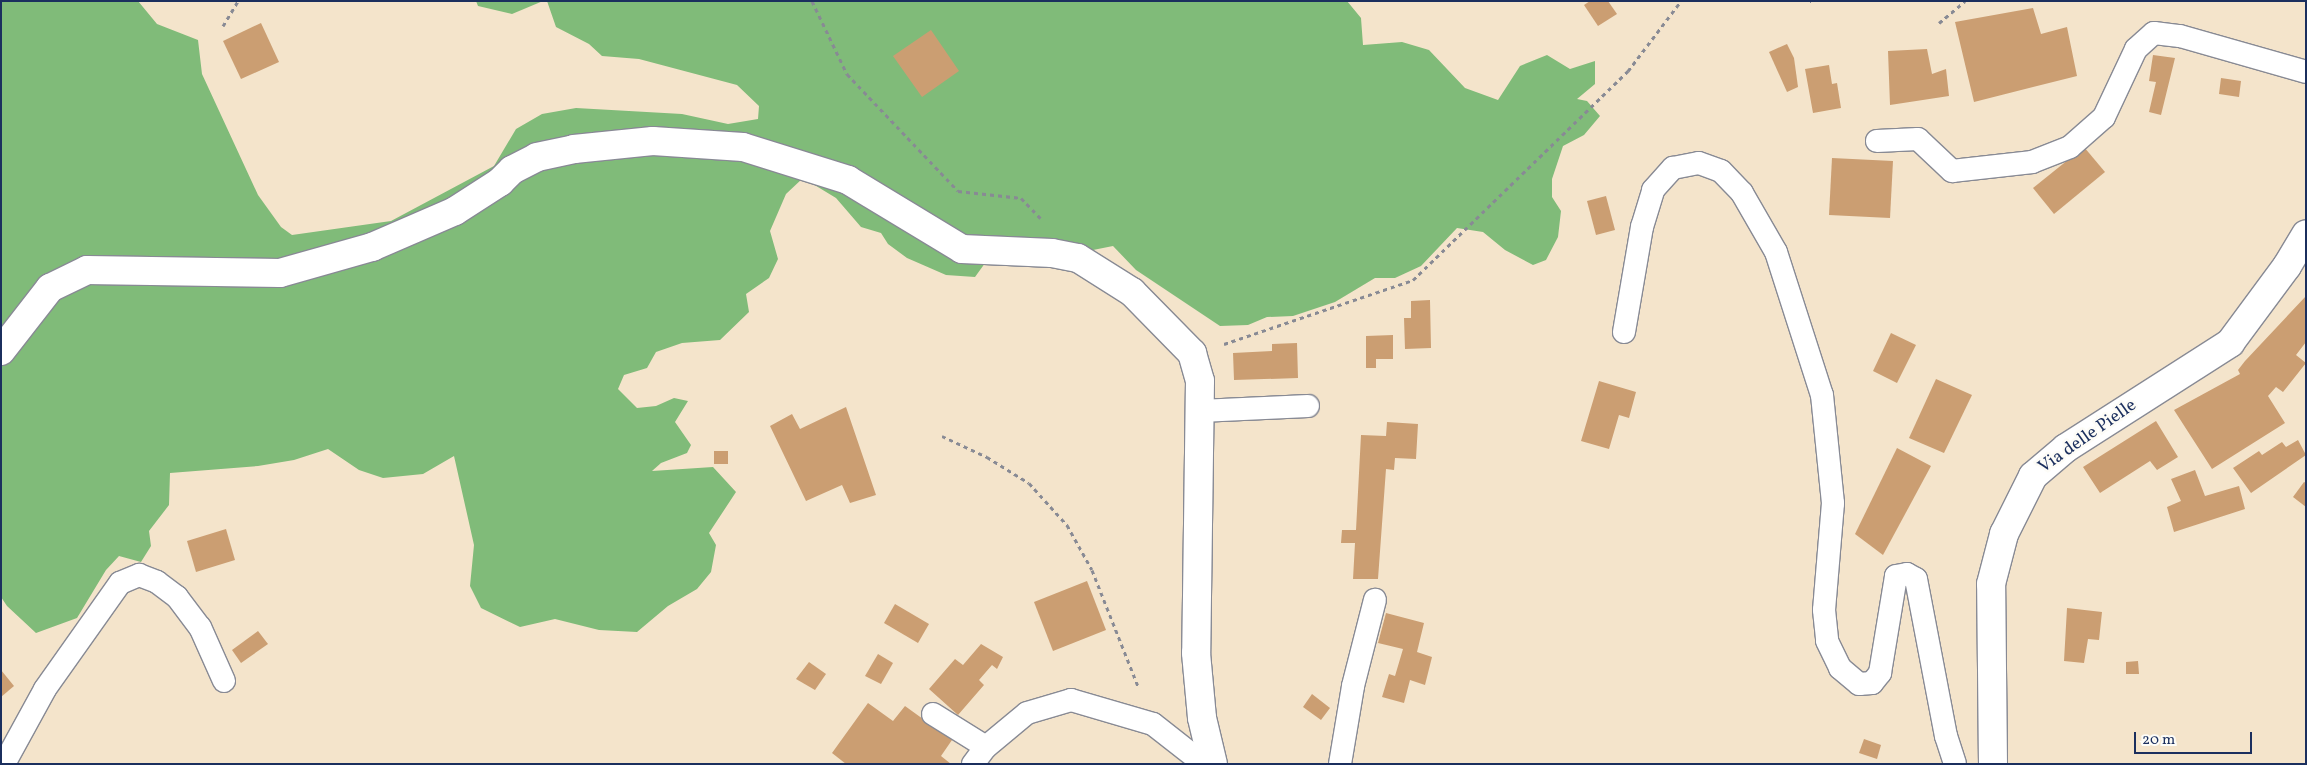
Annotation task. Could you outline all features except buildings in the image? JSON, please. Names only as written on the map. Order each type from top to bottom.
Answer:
[{"type":"street","points":[[1,351],[50,288],[87,270],[280,273],[372,247],[455,211],[500,182],[512,170],[537,157],[574,149],[653,141],[742,147],[848,180],[962,249],[1052,253],[1078,258],[1132,292],[1192,353],[1200,381],[1196,653],[1202,718],[1213,764]]},
{"type":"street","name":"Via delle Pielle","points":[[1993,764],[1990,584],[2004,534],[2033,476],[2066,448],[2230,343],[2296,261],[2306,234]]},
{"type":"lane","points":[[1877,141],[1918,139],[1952,171],[2032,162],[2070,147],[2104,117],[2136,49],[2154,33],[2180,36],[2306,72]]},
{"type":"lane","points":[[1624,332],[1642,227],[1653,190],[1673,168],[1699,163],[1721,171],[1742,193],[1776,252],[1822,395],[1833,503],[1824,610],[1827,641],[1840,668],[1859,684],[1872,683],[1880,673],[1896,576],[1907,574],[1916,579],[1946,736],[1955,764]]},
{"type":"lane","points":[[1200,412],[1308,406]]},
{"type":"lane","points":[[4,764],[45,689],[120,584],[139,575],[157,582],[177,597],[200,627],[224,681]]},
{"type":"lane","points":[[1340,764],[1353,686],[1375,600]]},
{"type":"lane","points":[[933,714],[980,755],[1026,713],[1071,700],[1153,724],[1204,764]]},
{"type":"path","points":[[223,26],[238,1]]},
{"type":"path","points":[[812,1],[847,74],[958,191],[1021,198],[1078,258]]},
{"type":"path","points":[[1192,353],[1269,331],[1413,280],[1628,71],[1681,1]]},
{"type":"path","points":[[1939,23],[1966,1]]},
{"type":"path","points":[[942,436],[987,457],[1029,483],[1067,525],[1092,570],[1153,724]]},
{"type":"green space","points":[[1,1],[138,1],[157,24],[198,40],[202,74],[258,195],[281,227],[292,235],[391,221],[494,166],[516,129],[542,114],[576,108],[682,114],[728,124],[758,119],[759,106],[737,85],[639,59],[602,56],[589,44],[556,27],[547,1],[1347,1],[1361,18],[1363,45],[1402,42],[1429,50],[1465,88],[1498,100],[1520,66],[1547,55],[1570,69],[1595,61],[1595,84],[1577,99],[1587,101],[1600,116],[1584,135],[1563,146],[1552,179],[1552,197],[1561,211],[1558,237],[1546,260],[1533,265],[1505,250],[1483,232],[1457,228],[1421,266],[1395,278],[1375,278],[1335,302],[1293,316],[1267,317],[1248,325],[1220,326],[1136,270],[1113,246],[1083,252],[965,241],[851,172],[653,133],[494,176],[370,239],[279,265],[85,261],[1,336]]},
{"type":"green space","points":[[476,1],[543,1],[512,14],[478,6]]},
{"type":"green space","points":[[653,150],[741,156],[844,188],[988,259],[975,277],[946,275],[907,258],[888,244],[881,233],[861,227],[836,198],[803,178],[786,194],[770,231],[778,259],[769,278],[746,294],[749,312],[720,340],[682,343],[656,352],[647,368],[624,375],[618,389],[637,408],[656,406],[674,398],[688,401],[675,422],[691,445],[687,453],[661,463],[652,471],[713,467],[736,492],[709,533],[716,545],[711,572],[697,589],[668,606],[637,632],[599,630],[555,619],[520,627],[481,608],[470,586],[474,545],[454,456],[423,474],[383,478],[359,470],[328,449],[294,460],[258,466],[170,473],[169,505],[149,531],[151,546],[141,562],[119,556],[106,570],[77,618],[36,633],[7,606],[1,597],[1,366],[55,295],[89,279],[281,282],[540,166]]}]
